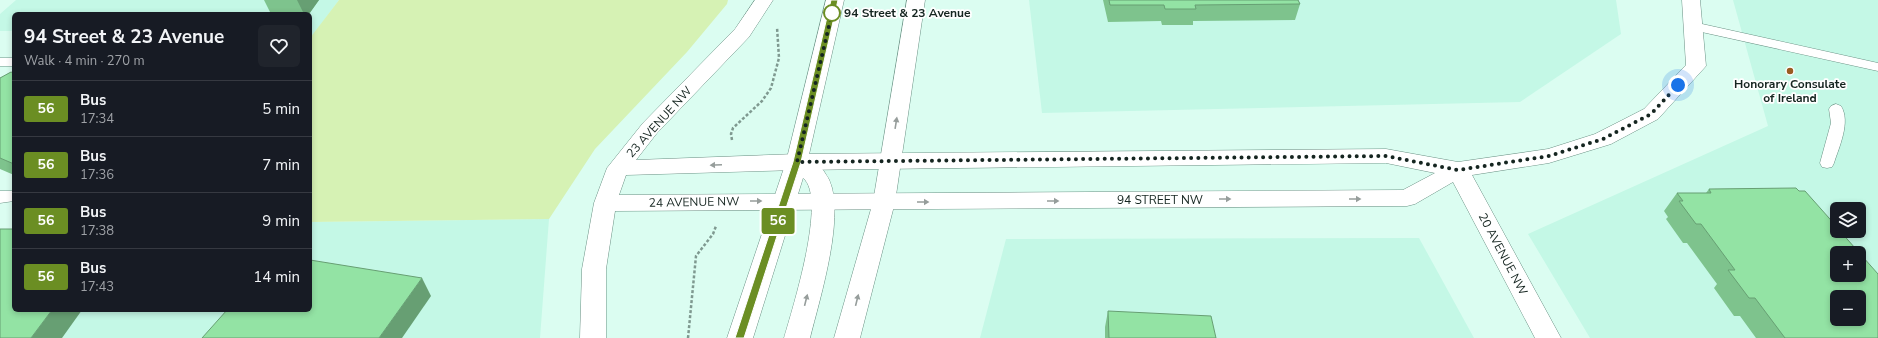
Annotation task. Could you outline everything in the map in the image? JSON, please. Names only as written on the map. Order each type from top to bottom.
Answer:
[{"type":"street","name":"23 AVENUE NW","points":[[594,338],[594,269],[605,203],[618,168],[650,128],[742,33],[764,0]]},
{"type":"street","points":[[740,338],[797,162],[834,0]]},
{"type":"street","points":[[848,338],[884,202],[889,162],[916,0]]},
{"type":"street","name":"94 STREET NW","points":[[797,162],[1386,156],[1458,170],[1549,156],[1603,139],[1651,114],[1696,66],[1691,0]]},
{"type":"street","points":[[618,168],[797,162],[817,177],[823,201],[822,238],[797,338]]},
{"type":"street","name":"94 STREET NW","points":[[854,202],[1407,198],[1458,170]]},
{"type":"street","name":"20 AVENUE NW","points":[[1458,170],[1548,338]]},
{"type":"street","name":"24 AVENUE NW","points":[[605,203],[785,201],[854,202]]},
{"type":"lane","points":[[1693,26],[1878,67]]},
{"type":"lane","points":[[0,62],[12,62]]},
{"type":"lane","points":[[1827,163],[1838,123],[1836,109]]},
{"type":"lane","points":[[0,197],[12,196]]},
{"type":"path","points":[[735,143],[731,138],[736,122],[763,101],[769,93],[779,58],[776,29],[779,22]]},
{"type":"path","points":[[688,338],[690,330],[696,256],[702,246],[715,231]]},
{"type":"shaded area","points":[[16,0],[339,0],[313,35],[312,12],[12,12],[12,31],[0,31],[0,14]]},
{"type":"shaded area","points":[[339,0],[728,0],[727,4],[687,52],[595,149],[549,219],[312,222],[312,35]]},
{"type":"shaded area","points":[[1029,0],[1616,0],[1621,34],[1520,102],[1042,113]]},
{"type":"shaded area","points":[[1733,0],[1878,0],[1878,338],[1590,338],[1528,234],[1768,126]]},
{"type":"shaded area","points":[[549,219],[540,338],[0,338],[0,231],[12,299],[12,312],[312,312],[312,222]]},
{"type":"shaded area","points":[[1419,238],[1474,338],[980,338],[1006,239]]},
{"type":"building","points":[[1109,0],[1298,0],[1300,4],[1195,5],[1196,9],[1165,9],[1164,5],[1110,5]]},
{"type":"building","points":[[12,72],[12,163],[0,158],[0,78]]},
{"type":"building","points":[[1796,188],[1799,191],[1805,191],[1830,219],[1830,238],[1846,238],[1853,246],[1830,246],[1830,282],[1866,282],[1866,260],[1878,274],[1878,338],[1785,338],[1755,298],[1749,298],[1728,270],[1735,270],[1701,224],[1696,224],[1679,201],[1683,201],[1677,193],[1711,193],[1709,189]]},
{"type":"building","points":[[0,229],[12,229],[12,312],[50,312],[31,338],[0,338]]},
{"type":"building","points":[[312,260],[422,278],[379,338],[202,338],[225,312],[312,312]]},
{"type":"building","points":[[1108,311],[1211,316],[1216,338],[1109,338]]},
{"type":"bus line","name":"56","points":[[740,338],[797,162],[835,0]]},
{"type":"place","name":"94 Street & 23 Avenue","points":[[832,13]]},
{"type":"place","name":"Honorary Consulate of Ireland","points":[[1790,71]]},
{"type":"route","points":[[832,13],[797,162],[1386,156],[1458,170],[1520,162],[1549,156],[1603,139],[1651,114],[1678,85]]}]
